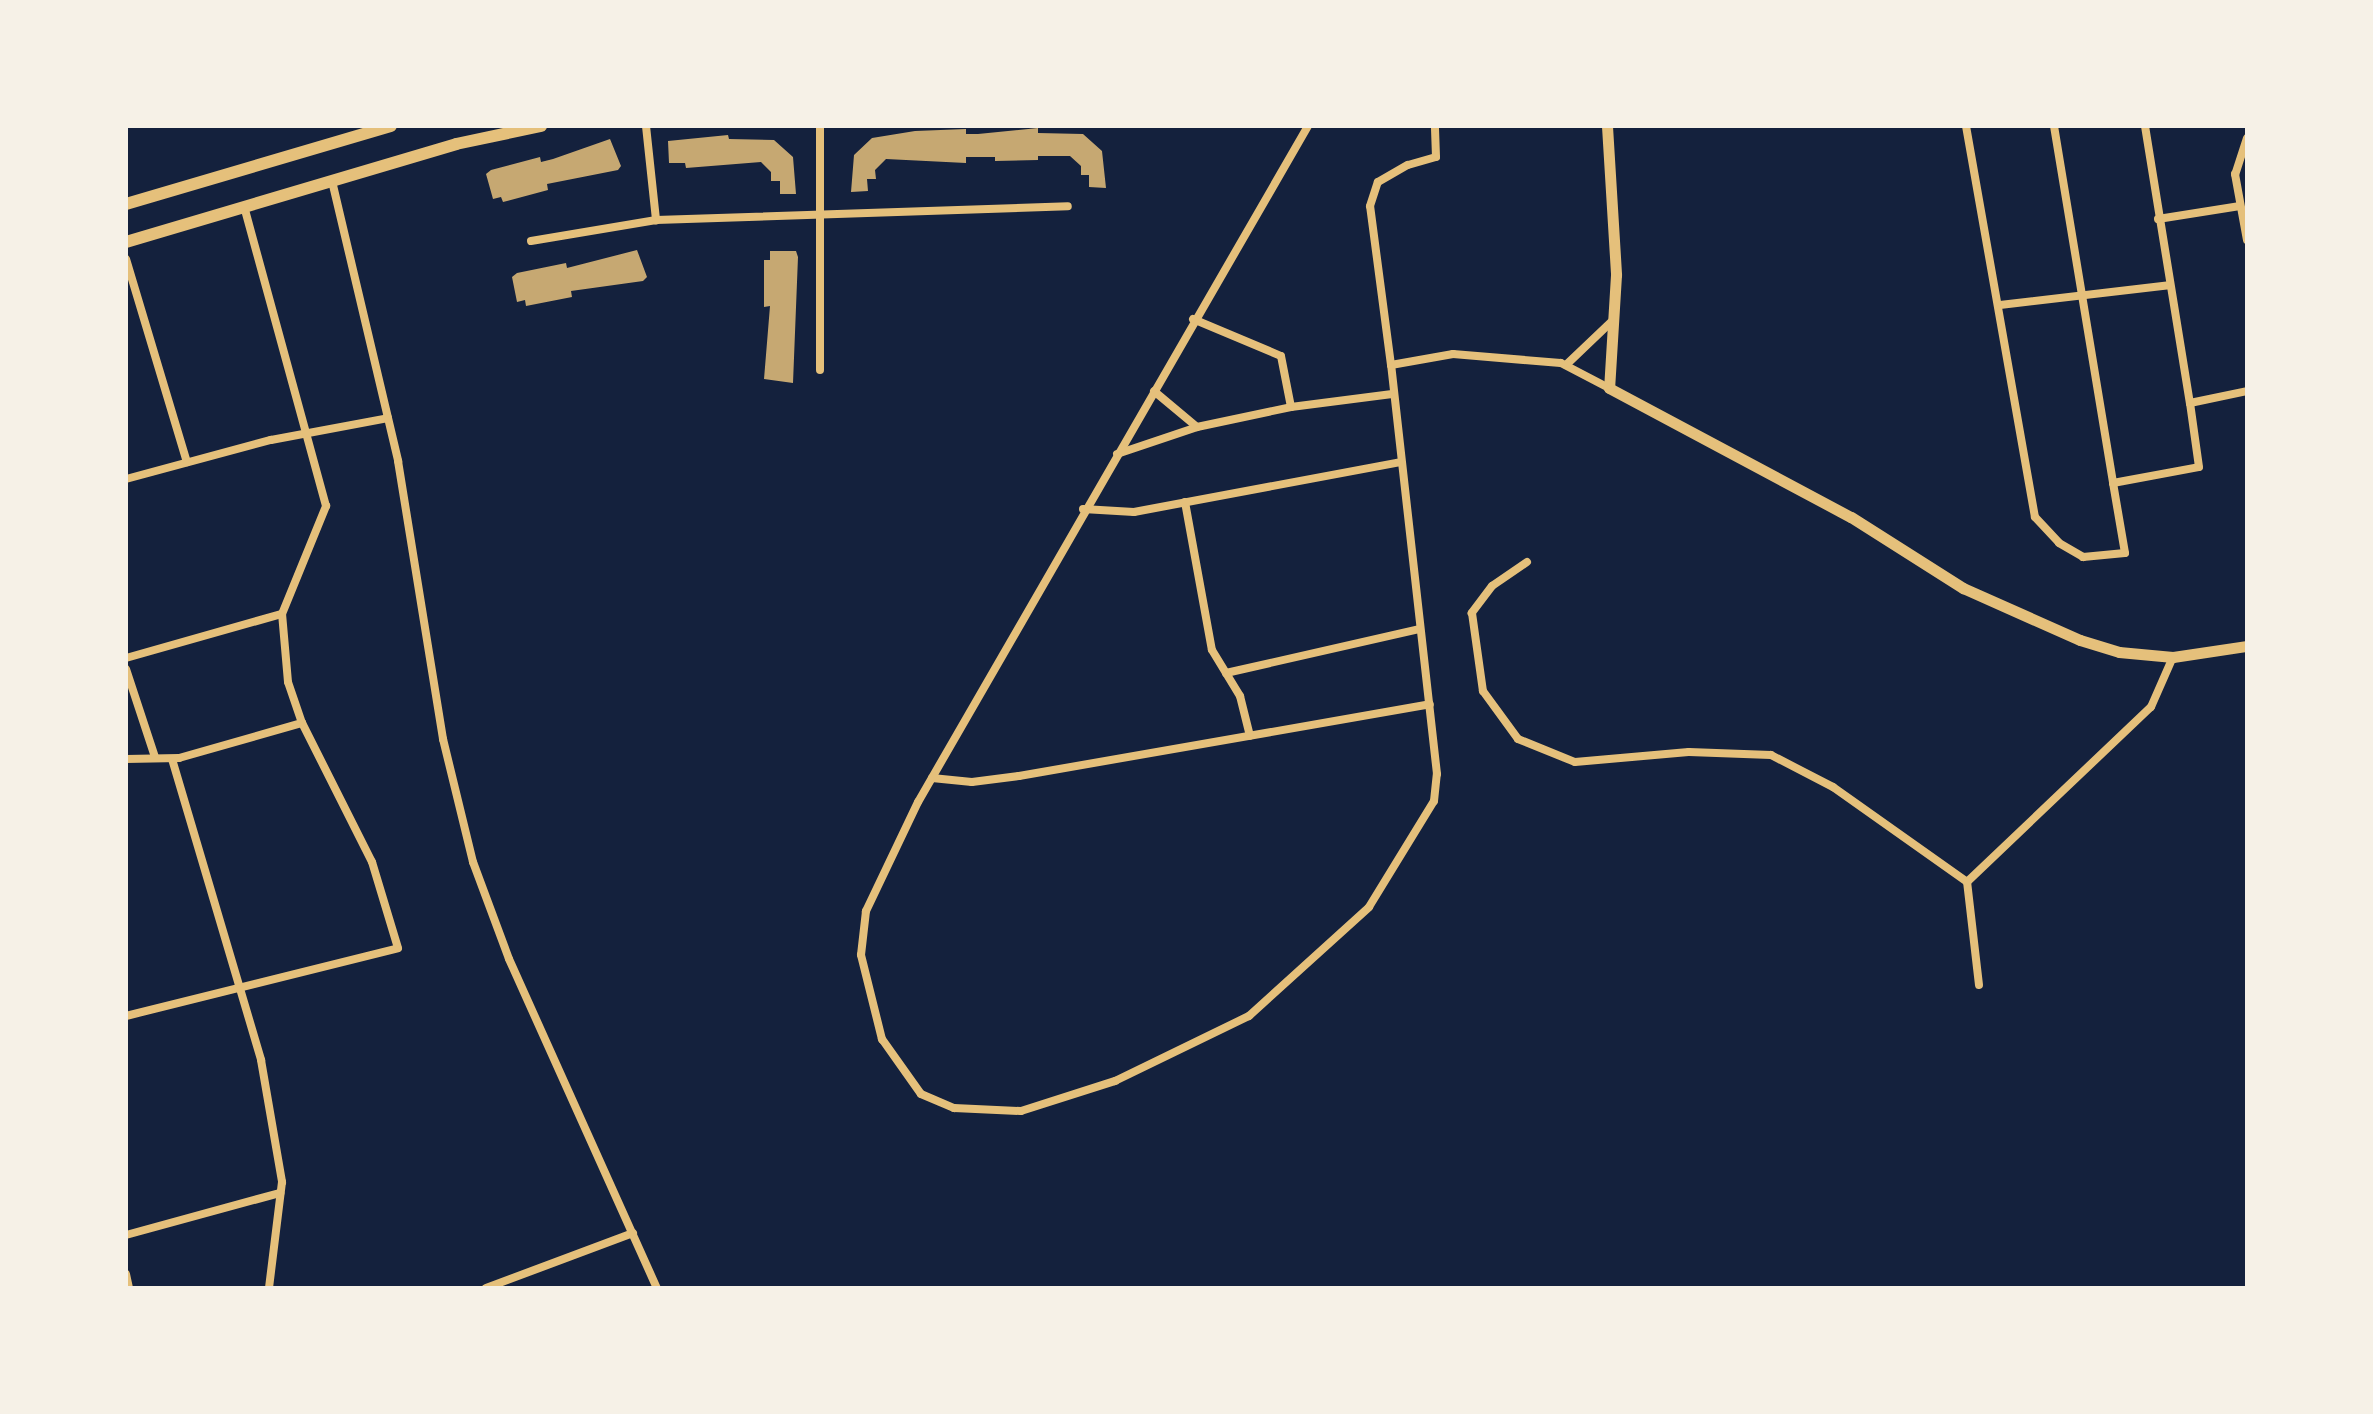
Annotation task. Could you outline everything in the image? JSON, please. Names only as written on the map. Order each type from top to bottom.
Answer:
[{"type":"main road","points":[[126,204],[391,126]]},
{"type":"main road","points":[[126,242],[456,144],[541,126]]},
{"type":"street","points":[[646,126],[656,220]]},
{"type":"street","points":[[820,126],[823,213],[820,370]]},
{"type":"street","points":[[1308,126],[1083,509],[932,778],[866,911],[861,955],[882,1039],[921,1094],[954,1108],[1021,1111],[1115,1081],[1249,1016],[1369,907],[1434,801],[1437,774],[1430,704],[1370,206],[1378,182],[1408,165],[1436,157],[1435,126]]},
{"type":"street","points":[[1607,126],[1616,275],[1609,388]]},
{"type":"street","points":[[1966,126],[2000,305],[2030,498],[2041,526],[2083,557],[2125,553],[2054,126]]},
{"type":"street","points":[[2113,483],[2199,467],[2145,126]]},
{"type":"street","points":[[2247,138],[2235,174],[2247,240]]},
{"type":"street","points":[[332,181],[388,418],[443,739],[473,862],[509,959],[657,1288]]},
{"type":"street","points":[[531,241],[656,220],[1068,206]]},
{"type":"street","points":[[2158,219],[2240,206]]},
{"type":"street","points":[[126,1016],[398,948],[372,862],[302,723],[288,682],[282,614],[326,506],[245,209]]},
{"type":"street","points":[[126,259],[187,462]]},
{"type":"street","points":[[2000,305],[2169,285]]},
{"type":"street","points":[[1193,319],[1281,356],[1291,407]]},
{"type":"street","points":[[1566,365],[1612,321]]},
{"type":"street","points":[[1391,365],[1453,354],[1566,365],[1851,517],[1989,600],[2098,646],[2173,657],[2247,646]]},
{"type":"street","points":[[1154,391],[1197,427]]},
{"type":"street","points":[[2190,403],[2247,391]]},
{"type":"street","points":[[1116,454],[1197,427],[1291,407],[1392,394]]},
{"type":"street","points":[[126,479],[306,433],[388,418]]},
{"type":"street","points":[[1083,509],[1134,512],[1400,462]]},
{"type":"street","points":[[1185,502],[1212,650],[1240,696],[1250,736]]},
{"type":"street","points":[[1527,562],[1492,586],[1472,613],[1483,691],[1518,739],[1575,762],[1689,752],[1771,755],[1833,787],[1967,882],[1979,985]]},
{"type":"street","points":[[126,658],[282,614]]},
{"type":"street","points":[[1226,673],[1420,629]]},
{"type":"street","points":[[1967,882],[2151,707],[2173,657]]},
{"type":"street","points":[[126,669],[155,757]]},
{"type":"street","points":[[932,778],[972,782],[1019,776],[1430,704]]},
{"type":"street","points":[[126,759],[172,759],[302,723]]},
{"type":"street","points":[[172,759],[261,1060],[280,1193],[269,1288]]},
{"type":"street","points":[[126,1235],[280,1193]]},
{"type":"street","points":[[486,1288],[633,1233]]},
{"type":"street","points":[[126,1274],[129,1288]]},
{"type":"building","points":[[1038,128],[1038,133],[1083,134],[1102,151],[1106,188],[1089,187],[1089,175],[1081,175],[1081,166],[1070,156],[995,161],[995,157],[966,157],[966,163],[886,159],[875,170],[876,179],[867,179],[868,191],[851,192],[854,155],[872,138],[915,131],[966,129],[966,134],[978,134]]},
{"type":"building","points":[[728,135],[729,139],[774,140],[793,157],[796,194],[780,194],[780,181],[771,181],[771,172],[761,162],[686,168],[685,163],[669,163],[668,141]]},
{"type":"building","points":[[610,139],[621,166],[618,170],[547,184],[548,190],[503,202],[501,197],[493,199],[486,174],[491,170],[540,157],[541,162],[553,159]]},
{"type":"building","points":[[637,250],[647,277],[643,281],[571,291],[572,297],[526,306],[525,300],[517,302],[512,277],[517,273],[566,263],[567,268]]},
{"type":"building","points":[[770,251],[796,251],[798,257],[793,383],[764,379],[770,306],[764,307],[764,260],[770,260]]}]
